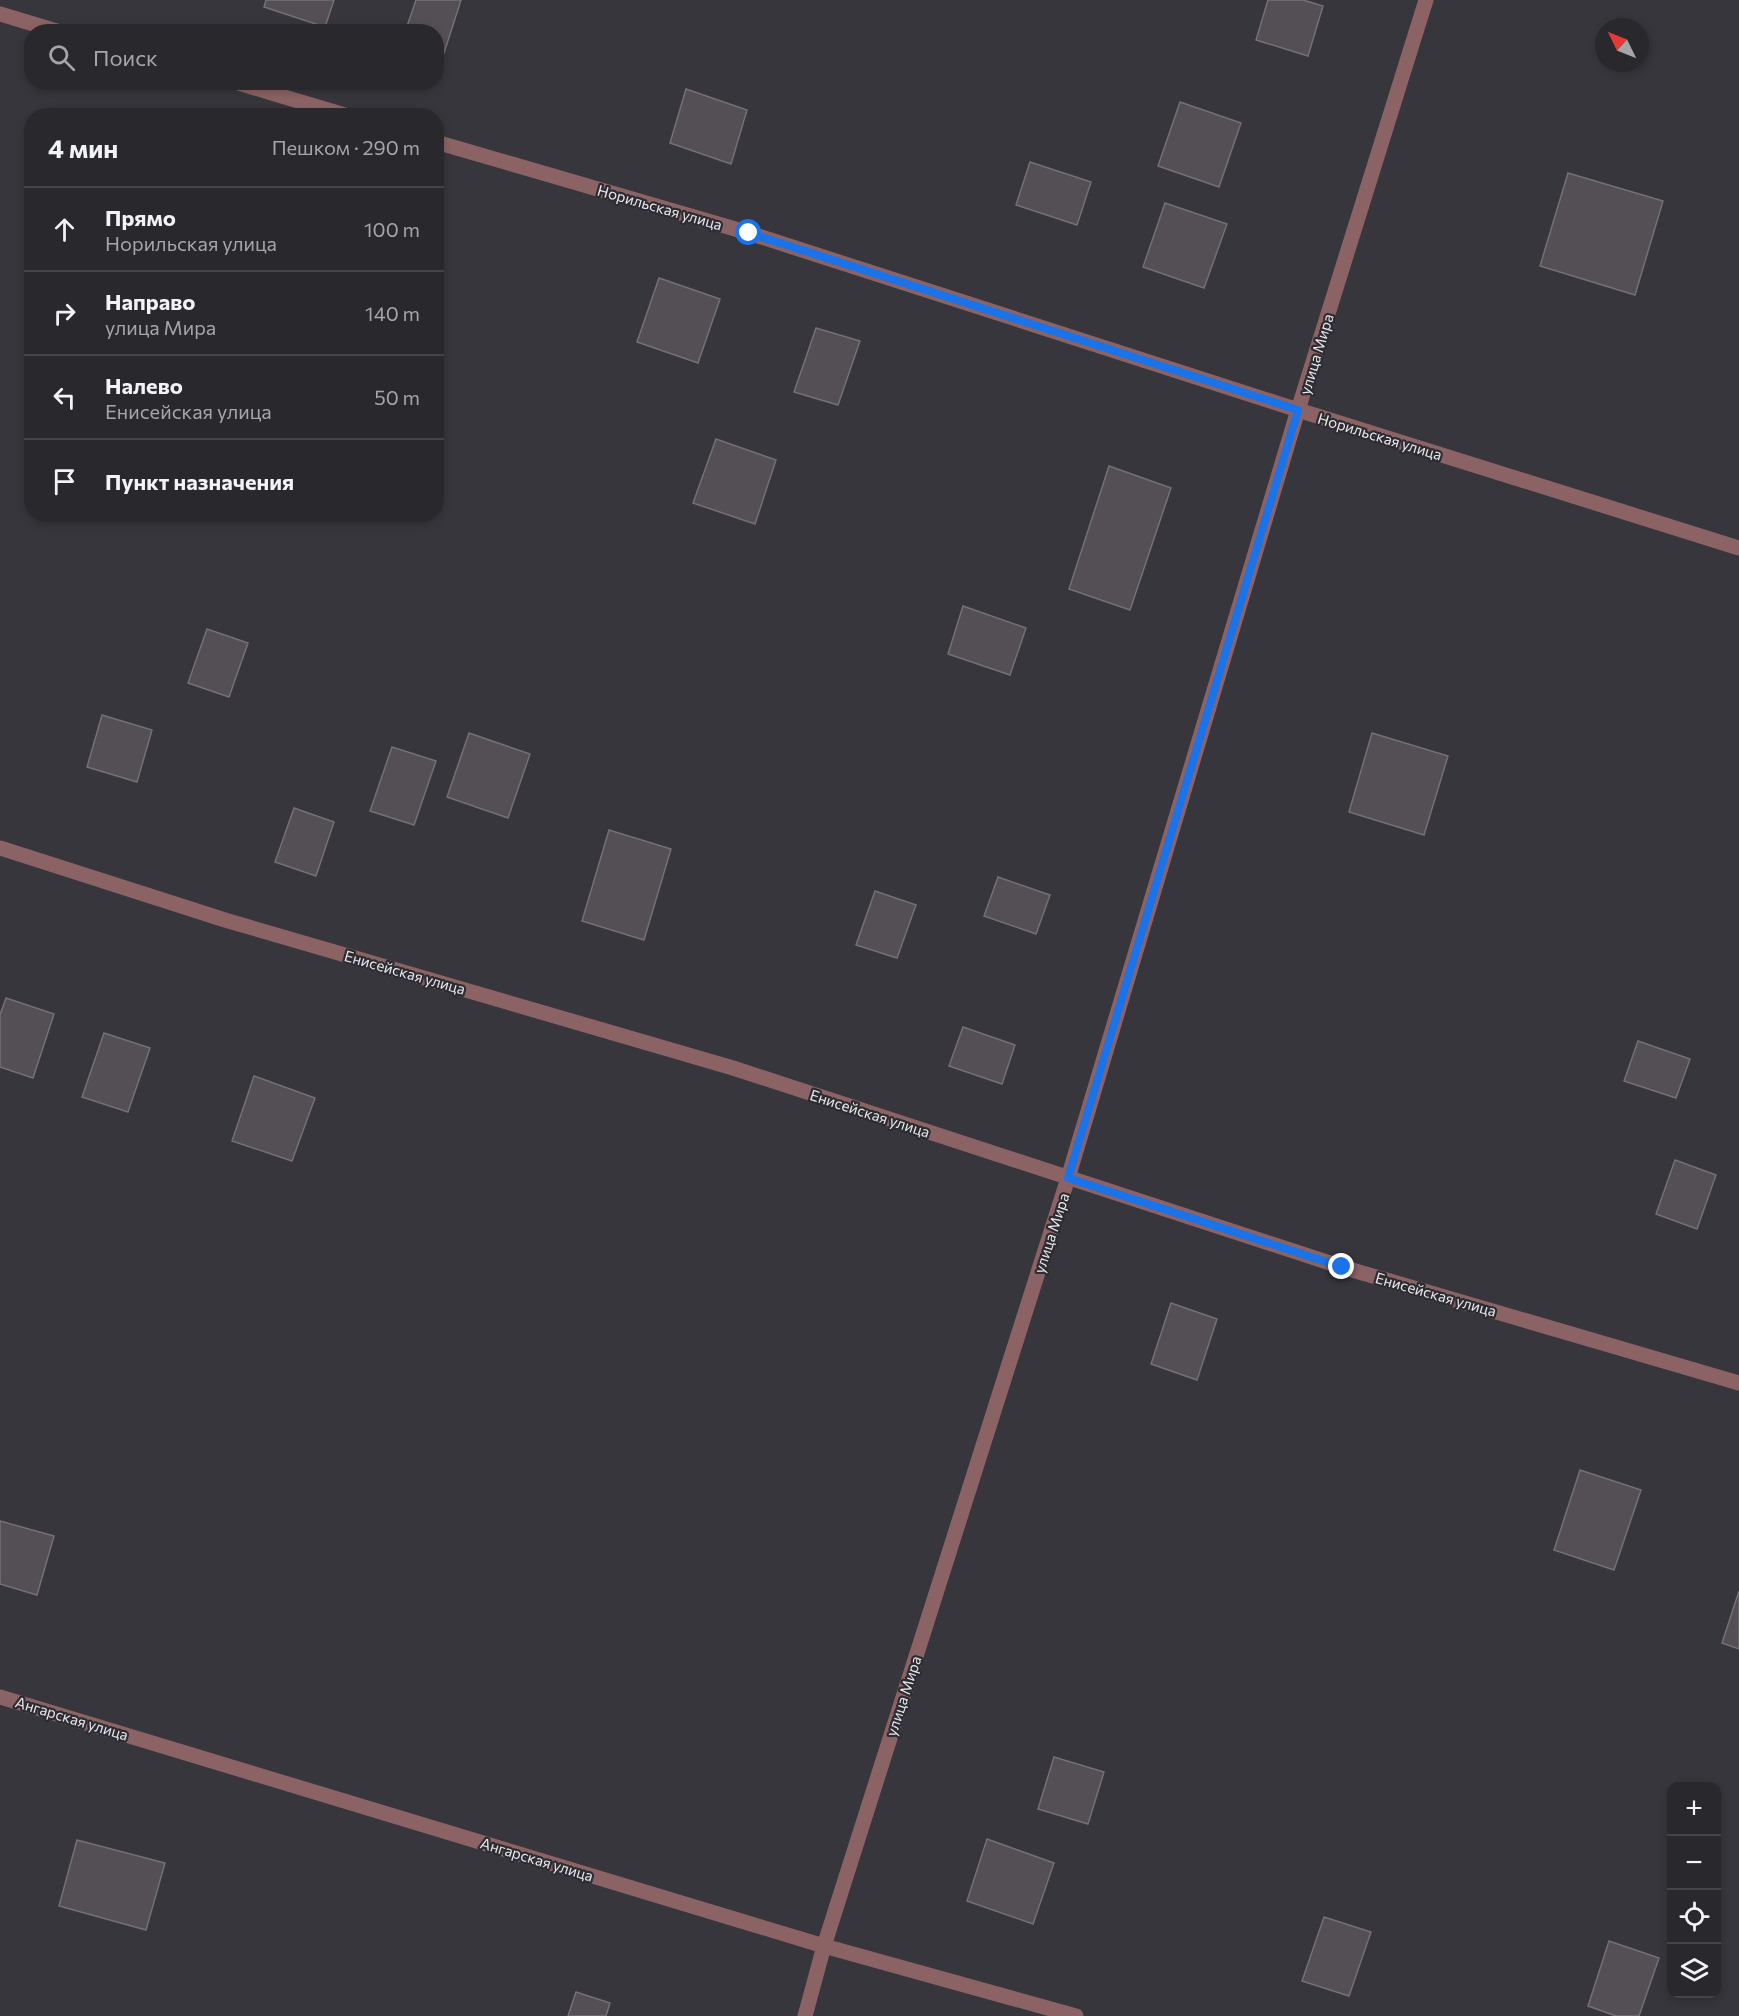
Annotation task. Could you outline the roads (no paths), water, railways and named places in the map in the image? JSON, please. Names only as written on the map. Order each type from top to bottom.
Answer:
[{"type":"street","name":"улица Мира","points":[[805,2016],[824,1946],[1068,1178],[1298,410],[1426,0]]},
{"type":"street","points":[[0,14],[33,24]]},
{"type":"street","points":[[262,90],[321,108]]},
{"type":"street","name":"Норильская улица","points":[[444,143],[749,233],[1739,549]]},
{"type":"street","name":"Енисейская улица","points":[[0,848],[225,920],[733,1068],[1342,1267],[1739,1383]]},
{"type":"street","name":"Ангарская улица","points":[[0,1697],[824,1946],[1076,2016]]}]
